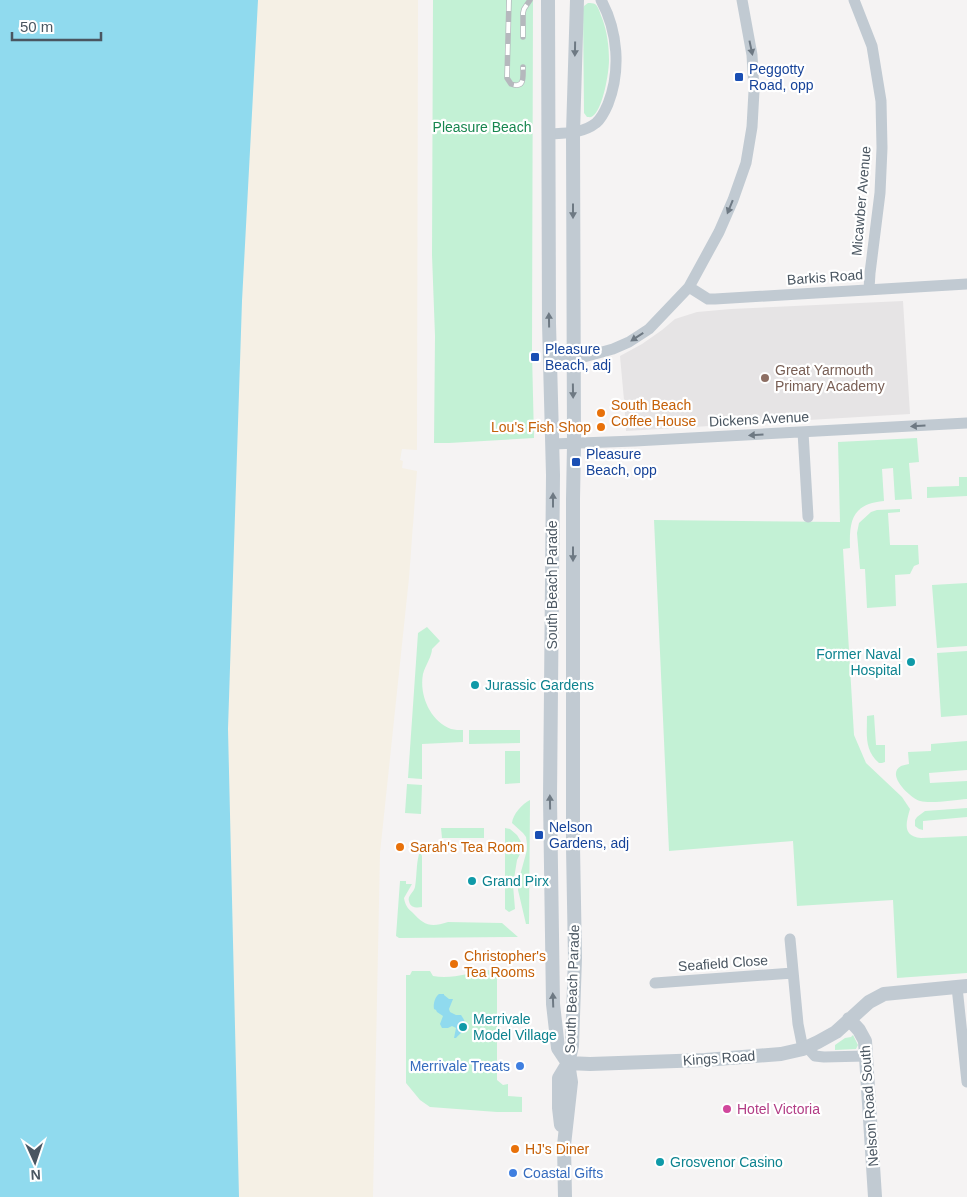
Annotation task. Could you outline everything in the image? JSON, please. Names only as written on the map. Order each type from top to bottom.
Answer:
[{"type":"street","name":"South Beach Parade","points":[[548,0],[552,444],[550,798],[553,1004],[558,1048],[568,1062]]},
{"type":"street","name":"South Beach Parade","points":[[568,1062],[572,1046],[575,958],[573,847],[573,133],[577,0]]},
{"type":"street","points":[[548,134],[573,133],[586,129],[598,122],[611,96],[616,71],[616,54],[614,35],[608,13],[601,0]]},
{"type":"street","points":[[550,360],[573,360],[613,349],[629,342],[648,329],[689,287],[719,232],[746,163],[752,127],[754,91],[752,56],[742,0]]},
{"type":"street","name":"Micawber Avenue","points":[[854,0],[872,46],[881,101],[882,148],[880,193],[869,289]]},
{"type":"street","name":"Barkis Road","points":[[689,287],[708,298],[715,299],[967,284]]},
{"type":"street","name":"Dickens Avenue","points":[[552,444],[967,423]]},
{"type":"street","points":[[803,432],[808,517]]},
{"type":"street","points":[[790,939],[798,1024],[805,1048],[815,1056],[866,1056]]},
{"type":"street","name":"Seafield Close","points":[[655,983],[793,973]]},
{"type":"street","points":[[962,987],[967,1082]]},
{"type":"street","name":"Kings Road","points":[[568,1062],[590,1064],[705,1060],[778,1054],[805,1048],[836,1032],[869,1002],[884,994],[962,987]]},
{"type":"street","name":"Nelson Road South","points":[[849,1019],[859,1030],[865,1041],[875,1197]]},
{"type":"street","points":[[565,1197],[564,1145],[570,1082],[568,1062]]},
{"type":"shaded area","name":"Great Yarmouth Primary Academy","points":[[903,301],[910,414],[626,431],[620,356],[642,344],[675,319],[697,312],[731,309]]},
{"type":"green space","name":"Pleasure Beach","points":[[433,0],[533,0],[532,353],[534,438],[434,443],[435,336],[432,255]]},
{"type":"green space","points":[[588,3],[593,3],[598,9],[605,28],[609,49],[608,73],[603,98],[597,111],[590,117],[587,117],[584,113],[583,9]]},
{"type":"green space","points":[[917,438],[919,462],[909,463],[912,499],[895,500],[893,468],[882,469],[884,501],[865,506],[859,510],[852,521],[850,548],[843,549],[854,735],[866,763],[902,797],[910,809],[907,828],[911,835],[921,838],[967,836],[967,973],[897,978],[893,900],[797,906],[793,841],[669,851],[654,520],[840,522],[838,442]]},
{"type":"green space","points":[[959,477],[967,477],[967,496],[927,498],[927,487],[959,486]]},
{"type":"green space","points":[[900,509],[900,512],[888,513],[890,545],[918,545],[919,564],[914,566],[910,574],[895,575],[896,606],[867,608],[865,569],[860,569],[857,533],[859,523],[871,512]]},
{"type":"green space","points":[[967,583],[967,646],[937,648],[932,585]]},
{"type":"green space","points":[[427,627],[440,641],[432,649],[423,674],[422,682],[425,699],[437,720],[451,729],[463,730],[463,742],[422,744],[422,779],[408,778],[418,633]]},
{"type":"green space","points":[[967,651],[967,715],[941,717],[937,653]]},
{"type":"green space","points":[[874,715],[876,745],[885,745],[885,762],[882,763],[879,763],[874,758],[867,741],[867,716]]},
{"type":"green space","points":[[469,730],[520,730],[520,743],[469,744]]},
{"type":"green space","points":[[967,741],[967,770],[929,773],[930,783],[967,781],[967,799],[925,802],[911,796],[901,786],[896,775],[897,770],[901,766],[909,764],[908,752],[931,751],[931,744]]},
{"type":"green space","points":[[505,751],[520,751],[520,783],[505,784]]},
{"type":"green space","points":[[407,784],[422,785],[421,814],[405,813]]},
{"type":"green space","points":[[530,800],[529,924],[526,924],[518,890],[527,844],[526,837],[512,823],[518,810]]},
{"type":"green space","points":[[967,808],[967,817],[923,821],[923,830],[915,826],[917,817],[925,811]]},
{"type":"green space","points":[[441,828],[484,828],[484,838],[442,838]]},
{"type":"green space","points":[[505,828],[510,829],[517,835],[523,845],[517,860],[513,885],[515,909],[509,912],[505,909]]},
{"type":"green space","points":[[419,854],[422,856],[422,907],[414,907],[409,899],[415,887]]},
{"type":"green space","points":[[400,881],[412,884],[404,898],[406,906],[420,920],[428,924],[436,925],[448,922],[502,923],[518,937],[399,938],[396,936]]},
{"type":"green space","points":[[489,970],[497,977],[497,1080],[503,1085],[508,1084],[508,1096],[522,1097],[522,1112],[430,1107],[420,1100],[406,1083],[406,975],[410,975],[412,971],[430,971],[433,976],[447,977]]},
{"type":"green space","points":[[853,1035],[858,1045],[856,1049],[835,1050],[835,1045]]},
{"type":"sand","points":[[211,0],[418,0],[417,450],[402,449],[400,460],[403,461],[402,468],[417,471],[409,578],[380,853],[373,1197],[153,1197]]},
{"type":"water","points":[[0,0],[258,0],[242,301],[228,729],[239,1197],[0,1197]]},
{"type":"water","points":[[439,994],[444,994],[449,999],[453,999],[449,1009],[450,1012],[461,1015],[465,1023],[465,1028],[456,1038],[454,1038],[456,1028],[452,1026],[442,1028],[440,1024],[443,1016],[434,1009],[436,997]]},
{"type":"railway","points":[[509,0],[507,78],[511,84],[519,85],[521,83],[523,67]]},
{"type":"railway","points":[[523,37],[523,13],[530,0]]},
{"type":"place","name":"Peggotty Road, opp","points":[[739,77]]},
{"type":"place","name":"Pleasure Beach, adj","points":[[535,357]]},
{"type":"place","name":"Great Yarmouth Primary Academy","points":[[765,378]]},
{"type":"place","name":"South Beach Coffee House","points":[[601,413]]},
{"type":"place","name":"Lou's Fish Shop","points":[[601,427]]},
{"type":"place","name":"Pleasure Beach, opp","points":[[576,462]]},
{"type":"place","name":"Former Naval Hospital","points":[[911,662]]},
{"type":"place","name":"Jurassic Gardens","points":[[475,685]]},
{"type":"place","name":"Nelson Gardens, adj","points":[[539,835]]},
{"type":"place","name":"Sarah's Tea Room","points":[[400,847]]},
{"type":"place","name":"Grand Pirx","points":[[472,881]]},
{"type":"place","name":"Christopher's Tea Rooms","points":[[454,964]]},
{"type":"place","name":"Merrivale Model Village","points":[[463,1027]]},
{"type":"place","name":"Merrivale Treats","points":[[520,1066]]},
{"type":"place","name":"Hotel Victoria","points":[[727,1109]]},
{"type":"place","name":"HJ's Diner","points":[[515,1149]]},
{"type":"place","name":"Grosvenor Casino","points":[[660,1162]]},
{"type":"place","name":"Coastal Gifts","points":[[513,1173]]}]
